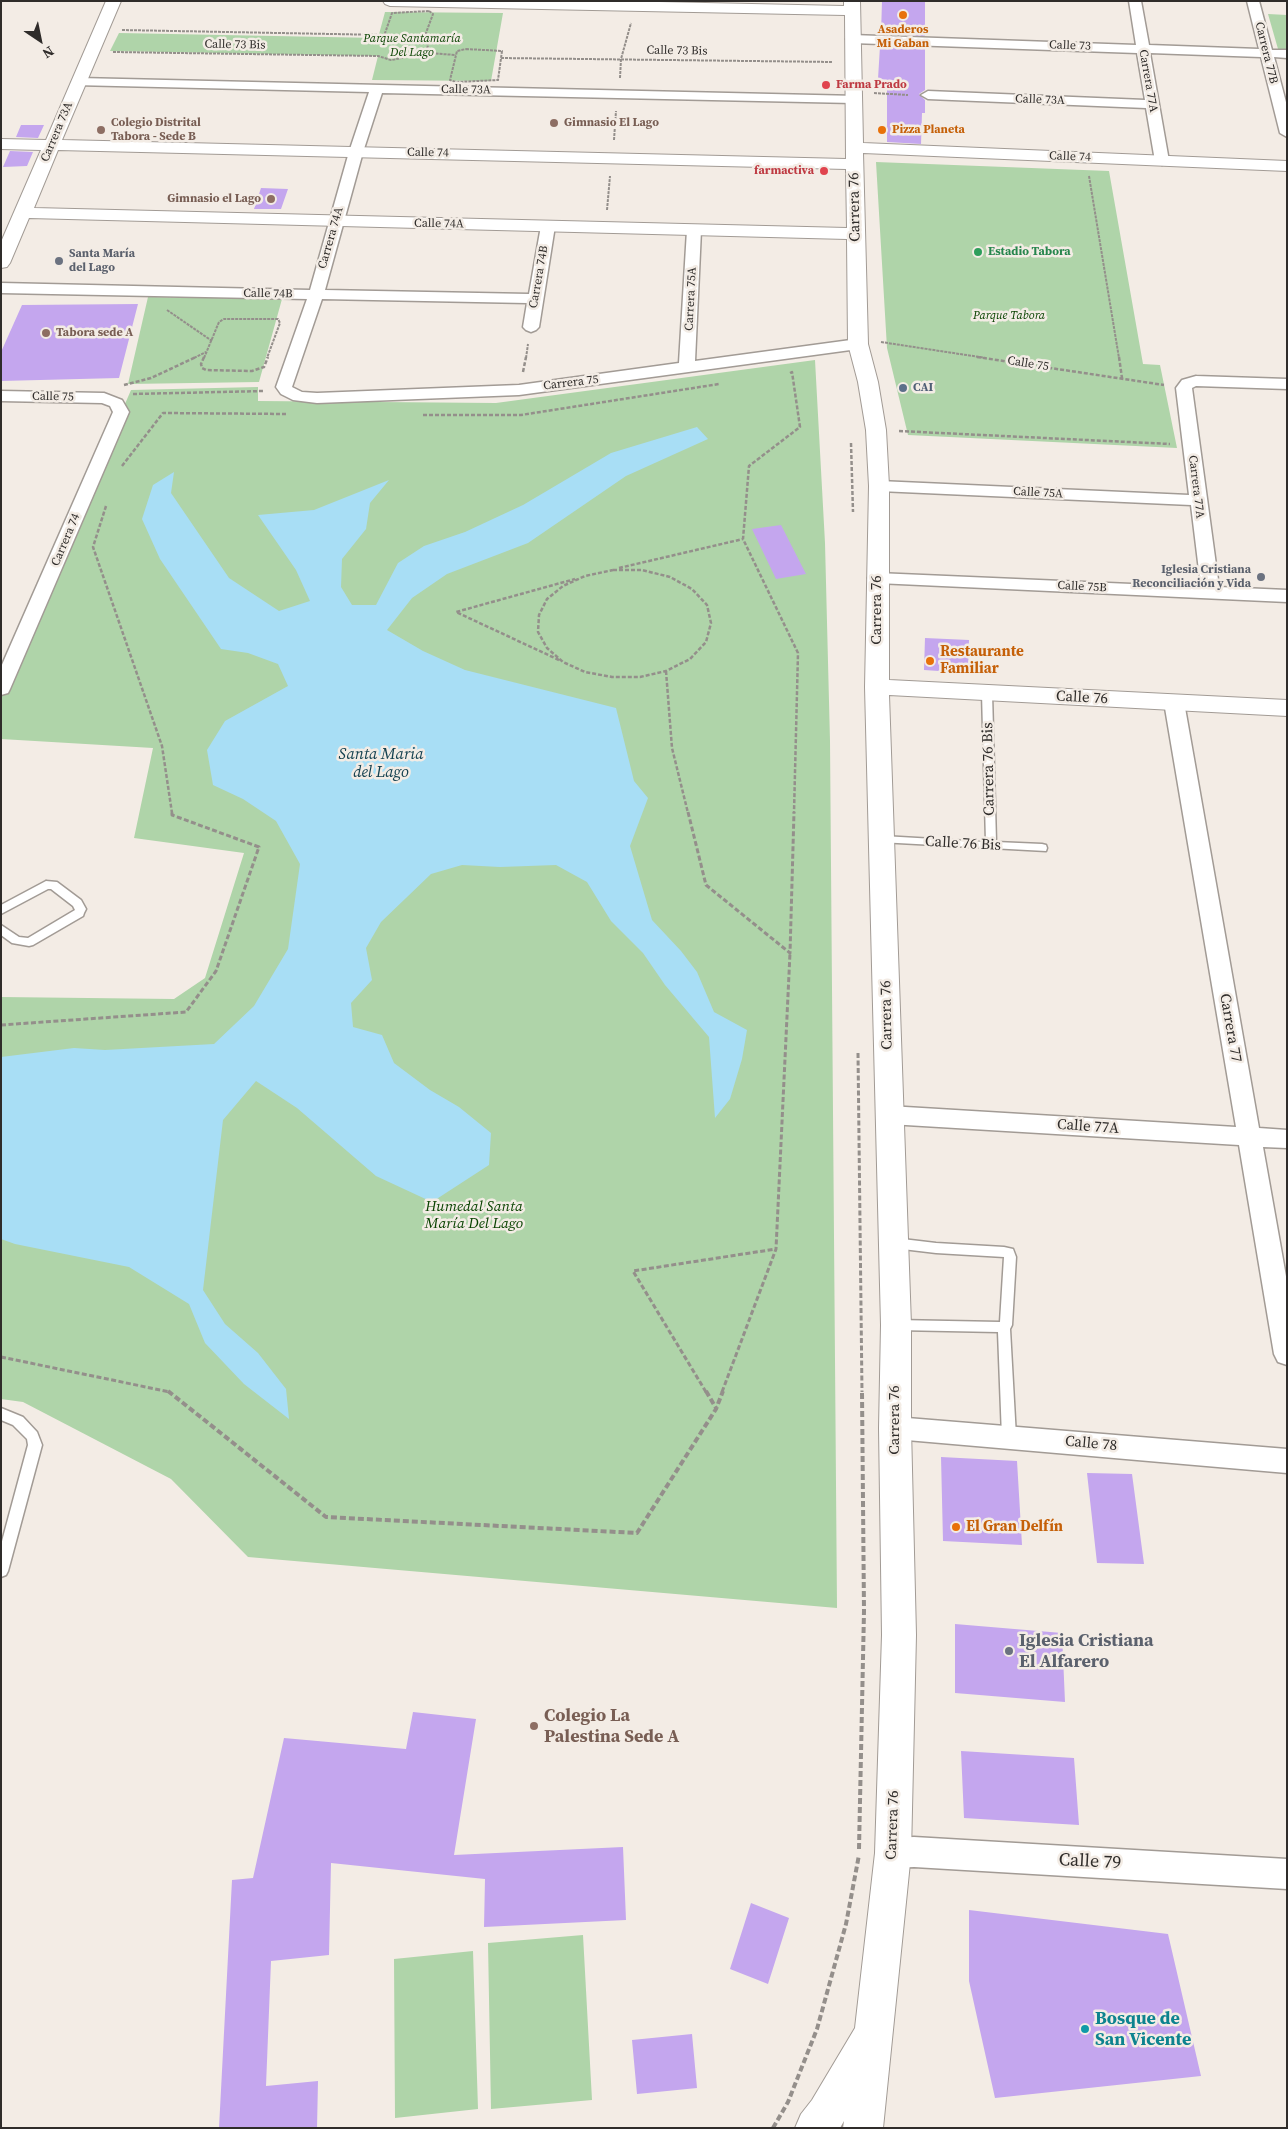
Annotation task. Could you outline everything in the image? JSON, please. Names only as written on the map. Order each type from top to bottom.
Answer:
[{"type":"street","name":"Carrera 73A","points":[[1,263],[114,1]]},
{"type":"street","points":[[390,1],[635,6],[852,6]]},
{"type":"street","name":"Carrera 77A","points":[[1135,1],[1162,161]]},
{"type":"street","name":"Carrera 77B","points":[[1253,1],[1266,54],[1284,107],[1287,133]]},
{"type":"street","name":"Carrera 76","points":[[852,6],[853,63],[860,96],[854,156],[855,234],[866,342],[868,382],[876,430],[879,486],[877,687],[896,1325],[895,1428],[899,1635],[893,1853],[863,2128]]},
{"type":"street","name":"Calle 73","points":[[852,39],[1287,54]]},
{"type":"street","name":"Calle 73A","points":[[79,82],[860,96]]},
{"type":"street","name":"Carrera 74A","points":[[286,389],[316,295],[356,152],[377,88]]},
{"type":"street","name":"Calle 73A","points":[[928,95],[1152,104]]},
{"type":"street","name":"Calle 74","points":[[1,144],[356,152],[1086,158],[1287,166]]},
{"type":"street","name":"Calle 74A","points":[[23,214],[855,234]]},
{"type":"street","name":"Carrera 74B","points":[[531,327],[548,226]]},
{"type":"street","name":"Carrera 75A","points":[[687,368],[694,230]]},
{"type":"street","name":"Calle 74B","points":[[1,288],[535,299]]},
{"type":"street","name":"Carrera 75","points":[[286,389],[299,397],[317,398],[519,390],[866,342]]},
{"type":"street","points":[[1186,385],[1196,381],[1287,384]]},
{"type":"street","name":"Carrera 77A","points":[[1186,385],[1197,500],[1211,593]]},
{"type":"street","name":"Calle 75","points":[[1,396],[104,398]]},
{"type":"street","name":"Carrera 74","points":[[1,689],[121,412],[116,403],[104,398]]},
{"type":"street","name":"Calle 75A","points":[[879,486],[1197,500]]},
{"type":"street","name":"Calle 75B","points":[[877,578],[1287,596]]},
{"type":"street","name":"Calle 76","points":[[877,687],[1287,708]]},
{"type":"street","name":"Carrera 77","points":[[1174,702],[1287,1354]]},
{"type":"street","name":"Calle 77A","points":[[890,1115],[1287,1140]]},
{"type":"street","name":"Calle 78","points":[[895,1428],[1009,1436],[1287,1461]]},
{"type":"street","name":"Calle 79","points":[[893,1853],[914,1852],[1287,1874]]},
{"type":"street","name":"Carrera 76","points":[[815,2128],[834,2101],[874,2030]]},
{"type":"lane","name":"Carrera 76 Bis","points":[[987,693],[990,845]]},
{"type":"lane","name":"Calle 76 Bis","points":[[883,840],[1042,848]]},
{"type":"lane","points":[[1,910],[46,885],[53,884],[77,902],[81,909],[79,913],[29,942],[16,940],[1,929]]},
{"type":"lane","points":[[894,1243],[1009,1253],[1006,1325],[1004,1327],[1009,1436]]},
{"type":"lane","points":[[896,1325],[944,1328],[1004,1327]]},
{"type":"lane","points":[[1,1414],[18,1421],[32,1436],[35,1445],[2,1568]]},
{"type":"path","points":[[621,59],[635,6]]},
{"type":"path","points":[[384,35],[392,14],[395,12],[429,11],[433,14],[423,41],[428,43],[427,53]]},
{"type":"path","name":"Calle 73 Bis","points":[[102,30],[384,35],[383,39],[388,42],[423,41]]},
{"type":"path","name":"Calle 73 Bis","points":[[92,51],[378,56],[391,60],[427,53],[456,55],[457,51],[461,50],[498,50],[502,51],[501,58],[853,63]]},
{"type":"path","points":[[456,55],[450,80],[456,82],[498,80],[501,58]]},
{"type":"path","points":[[860,96],[928,95]]},
{"type":"path","points":[[1086,158],[1122,378]]},
{"type":"path","points":[[224,319],[278,319],[280,322],[264,367],[252,371],[206,370],[202,368],[201,364],[219,322],[224,319]]},
{"type":"path","points":[[519,390],[531,327]]},
{"type":"path","name":"Calle 75","points":[[866,342],[1122,378],[1186,385]]},
{"type":"path","points":[[1,1357],[167,1390],[326,1517],[637,1533],[716,1408],[776,1249],[790,953],[798,653],[743,538],[750,466],[800,427],[792,372],[782,374]]},
{"type":"path","points":[[422,415],[521,416],[724,383]]},
{"type":"path","points":[[130,393],[286,389]]},
{"type":"path","points":[[121,468],[163,412],[292,414]]},
{"type":"path","points":[[891,431],[1191,446]]},
{"type":"path","points":[[851,441],[853,516]]},
{"type":"path","points":[[1,1025],[186,1012],[216,971],[259,847],[172,815],[162,746],[93,547],[107,502]]},
{"type":"path","points":[[613,570],[642,570],[670,577],[692,589],[706,605],[712,623],[706,642],[690,658],[666,671],[640,677],[612,677],[585,672],[456,612],[585,576],[743,538]]},
{"type":"path","points":[[563,662],[547,648],[538,632],[539,615],[547,599],[563,586],[585,576]]},
{"type":"path","points":[[666,671],[672,748],[706,885],[790,953]]},
{"type":"path","points":[[773,2128],[788,2102],[817,2029],[846,1924],[859,1854],[864,1611],[858,1044]]},
{"type":"path","points":[[716,1408],[633,1271],[776,1249]]},
{"type":"green space","name":"Parque Santamaría Del Lago","points":[[385,12],[503,13],[491,81],[372,80],[378,56],[110,51],[119,33],[378,38]]},
{"type":"green space","points":[[1268,14],[1287,15],[1287,49],[1278,49]]},
{"type":"green space","name":"Parque Tabora","points":[[876,162],[1109,171],[1143,364],[1160,365],[1177,448],[908,435],[887,348]]},
{"type":"green space","points":[[148,297],[282,299],[259,382],[128,384]]},
{"type":"green space","name":"Humedal Santa María Del Lago","points":[[815,360],[825,543],[830,741],[837,1608],[248,1557],[171,1479],[23,1402],[1,1399],[1,997],[174,999],[205,978],[244,853],[134,838],[153,748],[1,739],[1,692],[131,390],[258,387],[258,401],[496,403]]},
{"type":"green space","points":[[583,1935],[592,2100],[491,2109],[488,1943]]},
{"type":"green space","points":[[473,1951],[478,2109],[395,2118],[394,1959]]},
{"type":"water","name":"Santa Maria del Lago","points":[[697,427],[708,439],[626,476],[528,543],[447,574],[412,598],[387,630],[423,651],[465,670],[616,708],[634,781],[648,798],[630,846],[652,920],[681,951],[697,972],[714,1012],[747,1030],[742,1059],[730,1099],[715,1118],[709,1037],[665,985],[643,953],[611,921],[587,882],[556,865],[500,867],[462,865],[431,874],[381,922],[366,948],[372,980],[351,1003],[353,1027],[382,1035],[394,1063],[430,1090],[459,1107],[491,1133],[489,1165],[432,1202],[376,1176],[297,1108],[256,1081],[223,1120],[203,1290],[225,1324],[258,1353],[286,1389],[289,1419],[244,1384],[205,1343],[189,1304],[129,1267],[15,1244],[1,1239],[1,1057],[74,1048],[105,1050],[214,1044],[254,1006],[288,949],[300,864],[276,821],[243,799],[213,785],[207,750],[225,721],[288,686],[278,664],[248,653],[221,649],[160,559],[142,519],[153,485],[174,472],[171,493],[229,578],[279,611],[310,601],[296,570],[258,515],[314,510],[389,480],[370,503],[366,529],[342,559],[341,587],[352,605],[376,605],[398,563],[424,546],[465,532],[523,505],[611,453]]},
{"type":"building","points":[[882,1],[925,1],[925,36],[881,34]]},
{"type":"building","points":[[880,46],[925,47],[925,90],[919,94],[925,100],[925,113],[922,113],[921,144],[887,142],[887,80],[878,79]]},
{"type":"building","points":[[21,125],[44,125],[38,138],[16,137]]},
{"type":"building","points":[[10,151],[33,152],[27,166],[3,167]]},
{"type":"building","name":"Gimnasio el Lago","points":[[261,188],[288,189],[281,209],[254,209]]},
{"type":"building","points":[[138,304],[119,378],[1,381],[1,352],[22,305]]},
{"type":"building","points":[[781,525],[806,574],[776,579],[752,529]]},
{"type":"building","points":[[925,638],[969,640],[968,673],[924,670]]},
{"type":"building","points":[[941,1457],[1017,1461],[1022,1545],[943,1541]]},
{"type":"building","points":[[1087,1473],[1132,1474],[1144,1564],[1097,1563]]},
{"type":"building","name":"Iglesia Cristiana El Alfarero","points":[[955,1624],[1062,1633],[1065,1702],[955,1693]]},
{"type":"building","points":[[413,1712],[476,1719],[454,1855],[623,1847],[626,1920],[484,1927],[485,1879],[331,1863],[329,1955],[271,1961],[266,2086],[318,2081],[317,2128],[219,2128],[232,1880],[253,1878],[284,1738],[406,1749]]},
{"type":"building","points":[[961,1751],[1074,1758],[1079,1825],[964,1818]]},
{"type":"building","points":[[751,1903],[789,1918],[768,1984],[730,1969]]},
{"type":"building","name":"Bosque de San Vicente","points":[[969,1910],[1168,1934],[1201,2076],[995,2098],[969,1981]]},
{"type":"building","points":[[692,2034],[697,2088],[637,2094],[632,2040]]},
{"type":"place","name":"Asaderos Mi Gaban","points":[[903,15]]},
{"type":"place","name":"Farma Prado","points":[[826,85]]},
{"type":"place","name":"Gimnasio El Lago","points":[[554,123]]},
{"type":"place","name":"Colegio Distrital Tabora - Sede B","points":[[101,130]]},
{"type":"place","name":"Pizza Planeta","points":[[882,130]]},
{"type":"place","name":"farmactiva","points":[[824,171]]},
{"type":"place","name":"Gimnasio el Lago","points":[[271,199]]},
{"type":"place","name":"Estadio Tabora","points":[[978,252]]},
{"type":"place","name":"Santa María del Lago","points":[[59,261]]},
{"type":"place","name":"Tabora sede A","points":[[46,333]]},
{"type":"place","name":"CAI","points":[[903,388]]},
{"type":"place","name":"Iglesia Cristiana Reconciliación y Vida","points":[[1261,577]]},
{"type":"place","name":"Restaurante Familiar","points":[[930,661]]},
{"type":"place","name":"El Gran Delfín","points":[[956,1527]]},
{"type":"place","name":"Iglesia Cristiana El Alfarero","points":[[1009,1651]]},
{"type":"place","name":"Colegio La Palestina Sede A","points":[[534,1726]]},
{"type":"place","name":"Bosque de San Vicente","points":[[1085,2029]]}]
